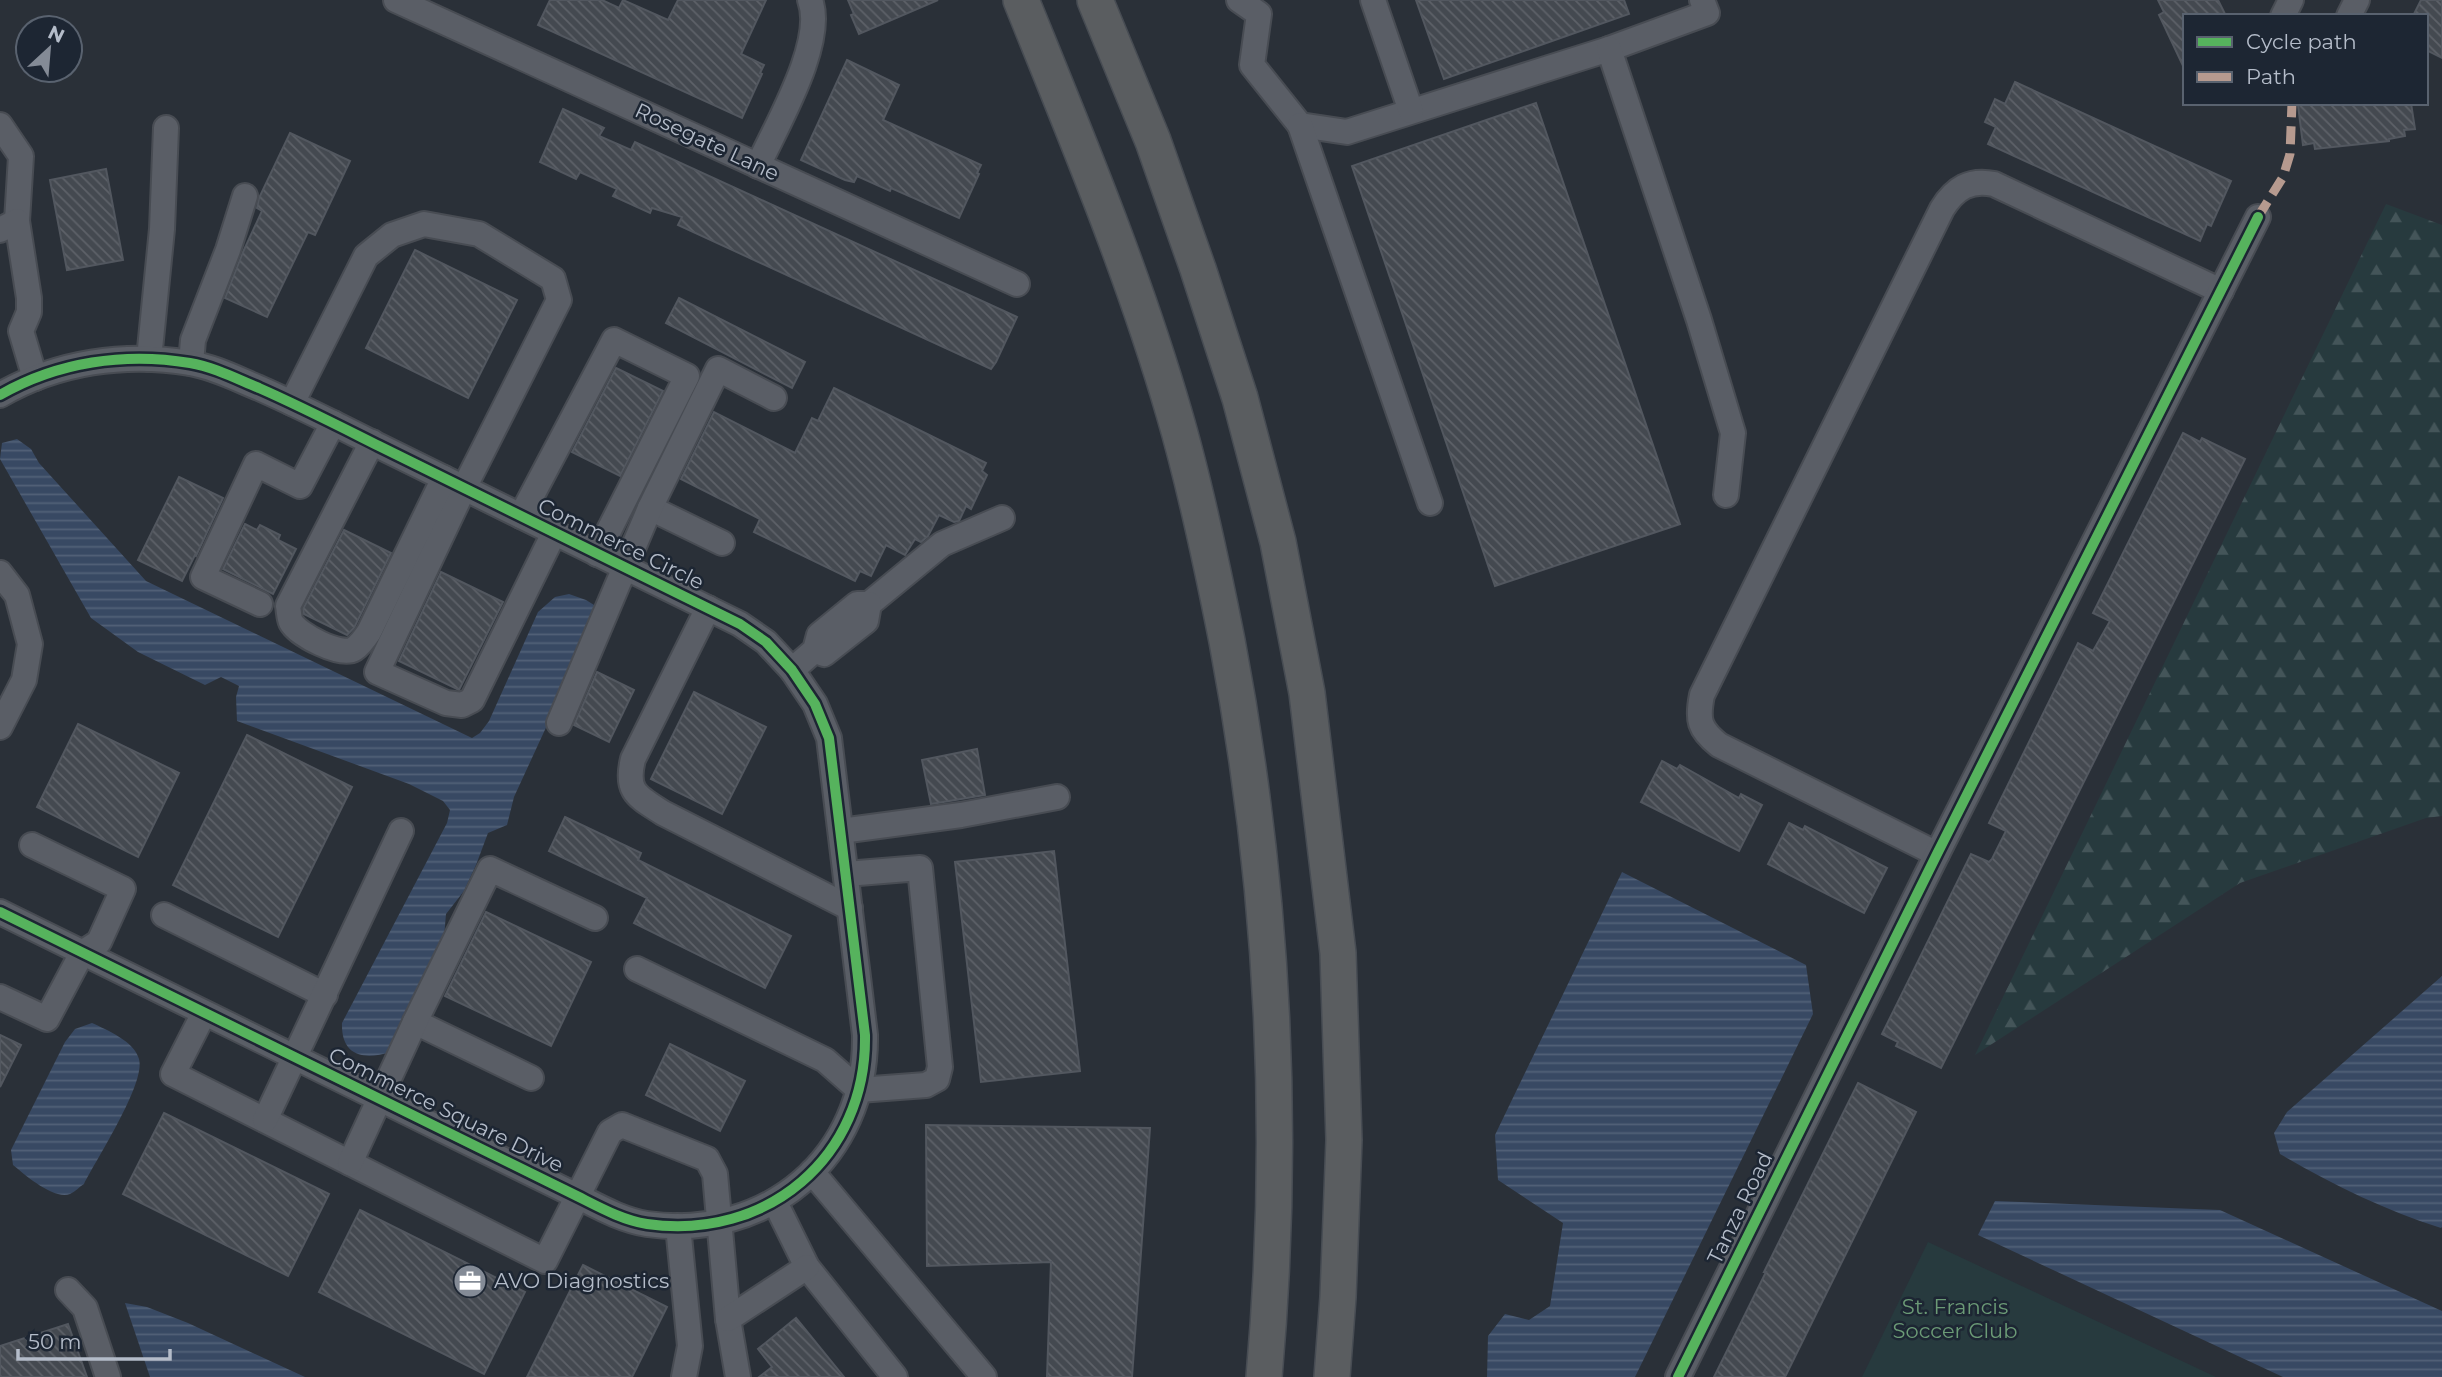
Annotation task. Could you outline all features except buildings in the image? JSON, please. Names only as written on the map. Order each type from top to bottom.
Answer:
[{"type":"highway","points":[[1021,0],[1090,172],[1136,297],[1174,412],[1209,546],[1237,697],[1256,820],[1269,954],[1275,1136],[1272,1292],[1264,1377]]},
{"type":"highway","points":[[1095,0],[1153,141],[1240,398],[1278,542],[1307,692],[1338,953],[1345,1140],[1332,1377]]},
{"type":"street","name":"Rosegate Lane","points":[[396,0],[1017,284]]},
{"type":"street","points":[[758,166],[808,55],[813,31],[810,0]]},
{"type":"street","points":[[1373,0],[1411,111]]},
{"type":"street","points":[[1300,125],[1347,132],[1609,49],[1707,13],[1702,0]]},
{"type":"street","points":[[1249,7],[1252,65],[1300,125],[1430,503]]},
{"type":"street","points":[[1609,49],[1699,320],[1733,433],[1726,495]]},
{"type":"street","points":[[0,125],[21,156],[8,226],[29,298],[29,312],[11,327],[35,378]]},
{"type":"street","points":[[149,359],[162,229],[166,128]]},
{"type":"street","points":[[1937,854],[1719,745],[1707,735],[1701,724],[1699,710],[1702,695],[1942,209],[1950,196],[1963,185],[1980,181],[1994,184],[2221,291]]},
{"type":"street","points":[[191,363],[193,340],[228,250],[245,196]]},
{"type":"street","name":"Tanza Road","points":[[1678,1377],[1937,854],[2258,217]]},
{"type":"street","points":[[292,403],[366,256],[392,235],[424,224],[479,234],[553,279],[559,300],[369,632],[353,650],[343,652],[302,634],[290,621],[288,606],[372,442]]},
{"type":"street","points":[[521,516],[614,340],[687,376],[597,554]]},
{"type":"street","name":"Commerce Circle","points":[[0,394],[35,378],[81,364],[117,358],[191,363],[233,377],[292,403],[740,624],[766,642],[792,670],[815,704],[829,738],[865,1035],[856,1099]]},
{"type":"street","points":[[559,723],[650,508],[718,369],[774,398]]},
{"type":"street","points":[[260,604],[203,577],[256,464],[300,486],[333,423]]},
{"type":"street","points":[[454,483],[377,672],[446,703],[462,705],[471,700],[554,533]]},
{"type":"street","points":[[650,508],[722,543]]},
{"type":"street","points":[[792,670],[815,650],[824,654],[866,621],[869,604],[942,544],[1002,518]]},
{"type":"street","points":[[0,573],[17,595],[30,644],[24,680],[0,727]]},
{"type":"street","points":[[708,608],[633,759],[629,777],[638,797],[663,813],[850,908]]},
{"type":"street","points":[[841,831],[961,815],[1057,796]]},
{"type":"street","points":[[265,1120],[401,831]]},
{"type":"street","points":[[0,997],[47,1019],[82,953],[99,942],[123,889],[32,845]]},
{"type":"street","points":[[637,969],[825,1060],[856,1099],[926,1085],[937,1079],[940,1067],[920,868],[846,874]]},
{"type":"street","points":[[350,1163],[415,1022],[491,869],[596,919]]},
{"type":"street","name":"Commerce Square Drive","points":[[0,912],[577,1196],[645,1224],[678,1226],[719,1223],[745,1216],[775,1202],[813,1172],[832,1149],[856,1099]]},
{"type":"street","points":[[164,915],[325,995]]},
{"type":"street","points":[[204,1013],[173,1074],[545,1261],[610,1132],[622,1125],[707,1158],[715,1174],[728,1319],[738,1377]]},
{"type":"street","points":[[415,1022],[531,1078]]},
{"type":"street","points":[[813,1172],[984,1377]]},
{"type":"street","points":[[775,1202],[807,1267],[895,1377]]},
{"type":"street","points":[[678,1226],[690,1346],[684,1377]]},
{"type":"street","points":[[728,1319],[807,1267]]},
{"type":"street","points":[[68,1290],[85,1308],[108,1377]]},
{"type":"green space","points":[[2386,204],[2442,225],[2442,816],[2426,818],[2240,883],[1975,1055]]},
{"type":"green space","name":"St. Francis Soccer Club","points":[[1928,1242],[2216,1377],[1862,1377]]},
{"type":"water","points":[[17,439],[31,449],[39,463],[146,581],[472,738],[480,733],[489,721],[538,612],[555,597],[569,594],[599,608],[514,797],[507,825],[488,833],[464,891],[446,914],[444,937],[391,1052],[372,1056],[356,1053],[345,1043],[342,1023],[447,823],[450,810],[443,801],[409,784],[237,721],[236,697],[239,686],[221,677],[205,685],[138,652],[91,618],[0,459],[2,443]]},
{"type":"water","points":[[1622,872],[1806,965],[1813,1014],[1635,1377],[1487,1377],[1488,1336],[1505,1314],[1529,1320],[1550,1306],[1563,1223],[1498,1180],[1495,1135]]},
{"type":"water","points":[[2442,976],[2441,1228],[2378,1205],[2299,1165],[2280,1154],[2274,1133],[2287,1112]]},
{"type":"water","points":[[92,1023],[132,1047],[139,1059],[139,1070],[128,1103],[84,1184],[72,1193],[63,1195],[48,1190],[13,1165],[11,1150],[65,1042],[75,1029]]},
{"type":"water","points":[[1995,1201],[2220,1210],[2442,1311],[2442,1377],[2283,1377],[1978,1235]]},
{"type":"water","points":[[125,1303],[147,1307],[188,1323],[305,1377],[150,1377]]},
{"type":"marked path","points":[[2258,217],[2283,177],[2290,154],[2292,105]]},
{"type":"cycle path","points":[[1678,1377],[1937,854],[2258,217]]},
{"type":"cycle path","points":[[0,395],[45,375],[92,362],[166,360],[208,367],[319,416],[740,624],[766,642],[792,670],[815,704],[829,738],[865,1035],[861,1079],[849,1118],[829,1153],[802,1182],[769,1204],[732,1219],[691,1226],[647,1224],[602,1209],[0,912]]},
{"type":"place","name":"AVO Diagnostics","points":[[470,1281]]}]
